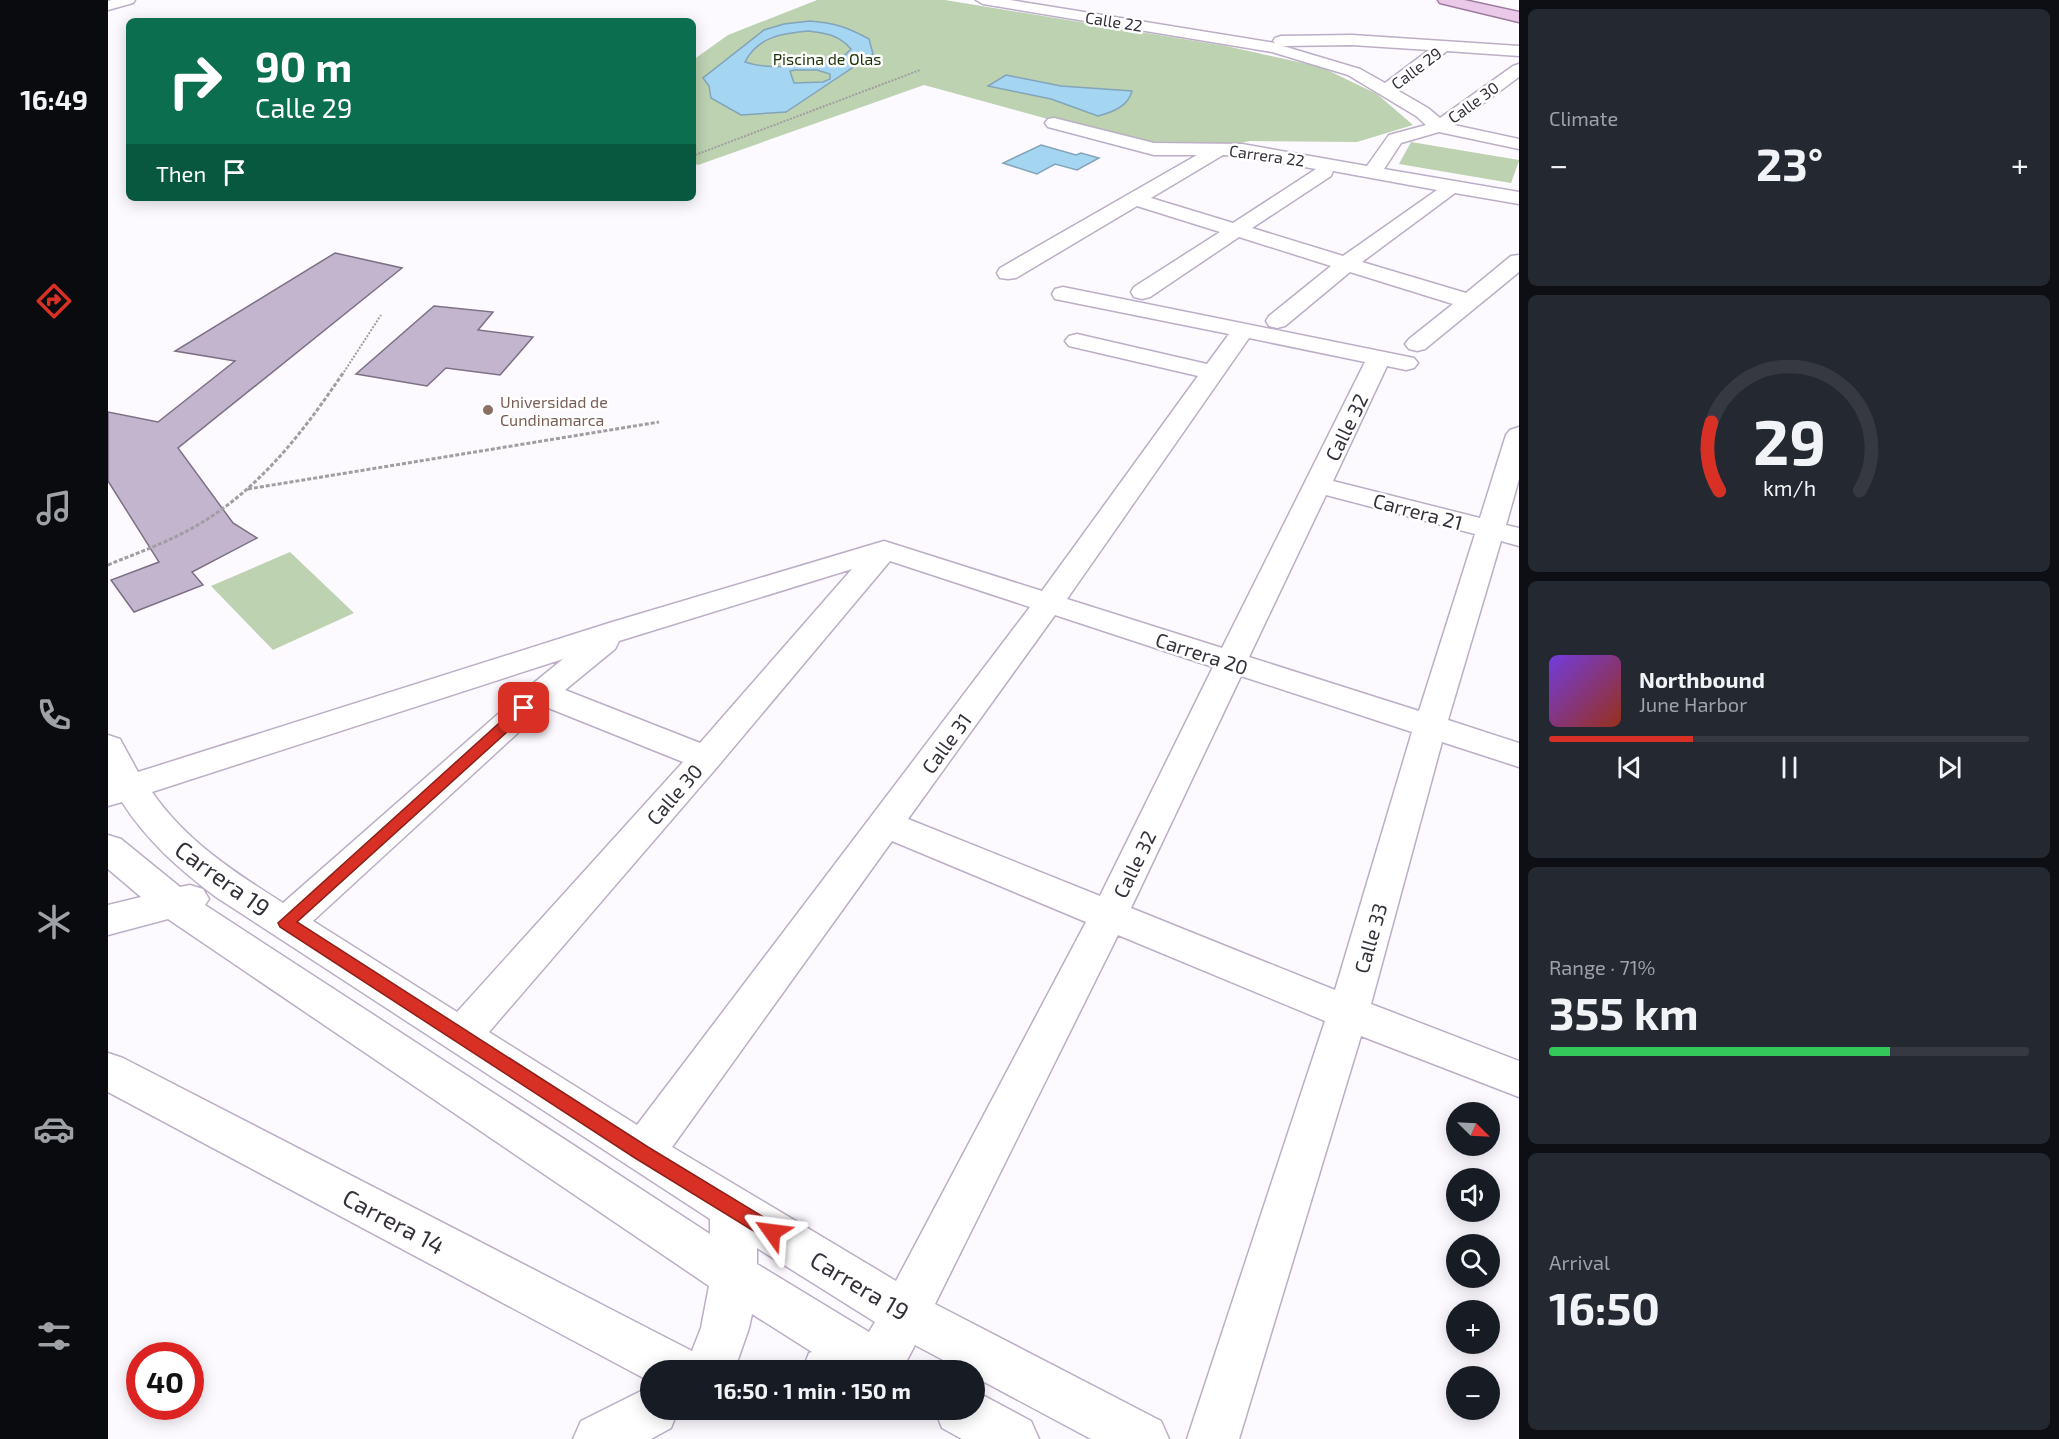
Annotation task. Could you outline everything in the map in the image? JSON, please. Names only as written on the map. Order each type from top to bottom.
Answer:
[{"type":"main road","points":[[1445,0],[1519,17]]},
{"type":"main road","points":[[1472,0],[1519,11]]},
{"type":"street","points":[[108,6],[128,0]]},
{"type":"street","name":"Calle 22","points":[[983,0],[1246,41]]},
{"type":"street","points":[[1246,41],[1352,40],[1519,51]]},
{"type":"street","points":[[1246,41],[1354,72],[1422,112],[1439,127],[1519,144]]},
{"type":"street","name":"Calle 29","points":[[1386,91],[1445,45]]},
{"type":"street","name":"Calle 30","points":[[1372,172],[1395,139],[1439,127],[1519,69]]},
{"type":"street","points":[[1054,123],[1154,149],[1221,149]]},
{"type":"street","name":"Carrera 22","points":[[1008,273],[1221,149],[1242,150],[1519,198]]},
{"type":"street","points":[[1142,292],[1324,172]]},
{"type":"street","points":[[1277,321],[1347,263],[1446,192]]},
{"type":"street","points":[[1135,199],[1471,302]]},
{"type":"street","points":[[1063,294],[1244,329],[1401,355],[1471,302],[1519,261]]},
{"type":"street","name":"Calle 31","points":[[642,1152],[1049,603],[1244,329]]},
{"type":"street","points":[[1077,341],[1214,373]]},
{"type":"street","name":"Calle 32","points":[[886,1360],[906,1314],[1109,915],[1318,485],[1401,355]]},
{"type":"street","name":"Calle 33","points":[[1213,1439],[1348,1013],[1430,727],[1504,533],[1519,435]]},
{"type":"street","name":"Carrera 21","points":[[1318,485],[1504,533]]},
{"type":"street","points":[[118,790],[620,630],[884,550]]},
{"type":"street","name":"Calle 30","points":[[461,1036],[706,758],[884,550]]},
{"type":"street","name":"Carrera 20","points":[[884,550],[1519,755]]},
{"type":"street","points":[[286,923],[541,693],[620,630]]},
{"type":"street","points":[[541,693],[706,758]]},
{"type":"street","name":"Carrera 19","points":[[108,747],[118,790],[188,858],[229,887],[642,1152],[906,1314],[1143,1439]]},
{"type":"street","points":[[886,824],[1348,1013],[1519,1079]]},
{"type":"street","points":[[109,851],[174,904],[734,1276],[870,1360]]},
{"type":"street","points":[[108,920],[174,904],[229,887]]},
{"type":"street","name":"Carrera 14","points":[[111,1071],[659,1360]]},
{"type":"street","points":[[713,1360],[725,1328],[734,1276],[733,1208]]},
{"type":"street","points":[[599,1439],[640,1417]]},
{"type":"street","points":[[978,1420],[1013,1439]]},
{"type":"path","points":[[696,155],[920,70]]},
{"type":"path","points":[[108,565],[201,523],[248,489],[325,402],[381,315]]},
{"type":"path","points":[[248,489],[659,422]]},
{"type":"green space","name":"Piscina de Olas","points":[[817,0],[945,0],[1226,46],[1321,67],[1377,94],[1413,125],[1357,142],[1250,141],[1179,155],[924,85],[698,165],[696,164],[696,58],[728,35]]},
{"type":"green space","points":[[1411,142],[1519,161],[1511,183],[1399,164]]},
{"type":"green space","points":[[290,552],[354,613],[273,650],[211,586]]},
{"type":"water","points":[[810,21],[841,26],[869,39],[873,54],[786,112],[741,115],[711,98],[709,86],[703,78],[764,30],[784,24]],"holes":[[[808,31],[832,36],[851,49],[845,55],[795,65],[769,67],[745,62],[756,47],[772,38]],[[817,70],[830,74],[830,79],[823,82],[794,83],[790,71]]]},
{"type":"water","points":[[1006,75],[1061,86],[1132,91],[1123,105],[1114,111],[1098,116],[1051,99],[988,86]]},
{"type":"water","points":[[1041,145],[1076,155],[1081,153],[1099,158],[1077,170],[1055,164],[1037,174],[1003,163]]},
{"type":"building","points":[[335,253],[402,268],[178,448],[233,523],[257,538],[192,572],[203,585],[134,612],[111,580],[159,562],[108,481],[108,412],[158,422],[235,361],[175,351]]},
{"type":"building","points":[[434,306],[493,312],[478,330],[533,337],[500,375],[446,368],[427,386],[356,374]]},
{"type":"place","name":"Universidad de Cundinamarca","points":[[488,410]]},
{"type":"route","points":[[524,708],[286,923],[642,1152],[772,1232]]}]
